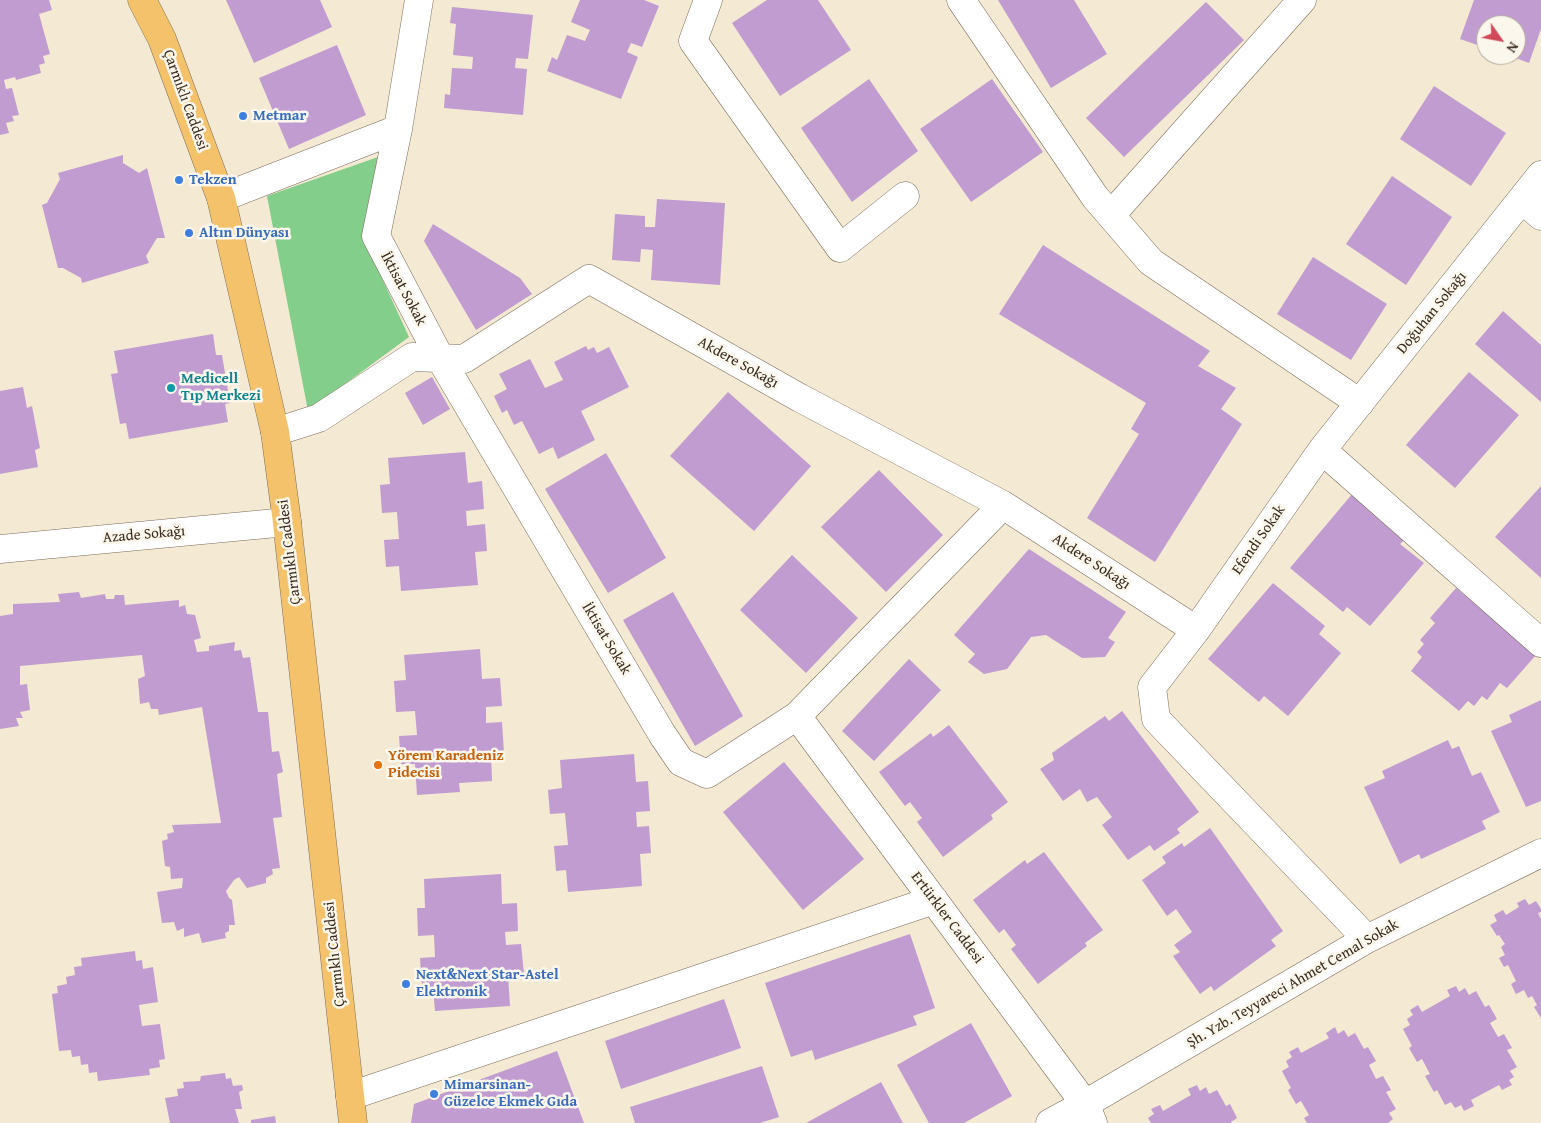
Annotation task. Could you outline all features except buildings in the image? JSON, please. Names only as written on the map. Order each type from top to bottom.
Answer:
[{"type":"main road","name":"Çarmıklı Caddesi","points":[[142,0],[162,39],[221,198],[275,432],[287,522],[353,1123]]},
{"type":"street","name":"İktisat Sokak","points":[[419,0],[398,129],[376,236],[440,358],[657,726],[681,762],[706,774],[797,716],[1003,506]]},
{"type":"street","points":[[708,0],[693,41],[840,248],[905,196]]},
{"type":"street","points":[[961,0],[1096,197],[1151,262],[1360,403]]},
{"type":"street","points":[[1111,215],[1302,0]]},
{"type":"street","points":[[221,198],[398,129]]},
{"type":"street","name":"Doğuhan Sokağı","points":[[1322,450],[1360,403],[1532,208],[1541,175]]},
{"type":"street","name":"Akdere Sokağı","points":[[275,432],[319,418],[412,357],[464,359],[589,279],[792,393],[1003,506],[1196,630]]},
{"type":"street","points":[[1322,450],[1541,643]]},
{"type":"street","name":"Efendi Sokak","points":[[1322,450],[1196,630],[1152,688],[1156,719],[1367,939]]},
{"type":"street","name":"Azade Sokağı","points":[[0,549],[287,522]]},
{"type":"street","name":"Ertürkler Caddesi","points":[[797,716],[934,900],[1089,1114]]},
{"type":"street","name":"Şh. Yzb. Teyyareci Ahmet Cemal Sokak","points":[[1050,1123],[1089,1114],[1367,939],[1541,854]]},
{"type":"street","points":[[350,1096],[934,900]]},
{"type":"green space","points":[[378,157],[363,237],[409,337],[308,411],[267,196]]},
{"type":"place","name":"Metmar","points":[[243,116]]},
{"type":"place","name":"Tekzen","points":[[179,180]]},
{"type":"place","name":"Altın Dünyası","points":[[189,233]]},
{"type":"place","name":"Medicell Tıp Merkezi","points":[[171,388]]},
{"type":"place","name":"Yörem Karadeniz Pidecisi","points":[[378,765]]},
{"type":"place","name":"Next&Next Star-Astel Elektronik","points":[[406,984]]},
{"type":"place","name":"Mimarsinan- Güzelce Ekmek Gıda","points":[[434,1094]]}]
